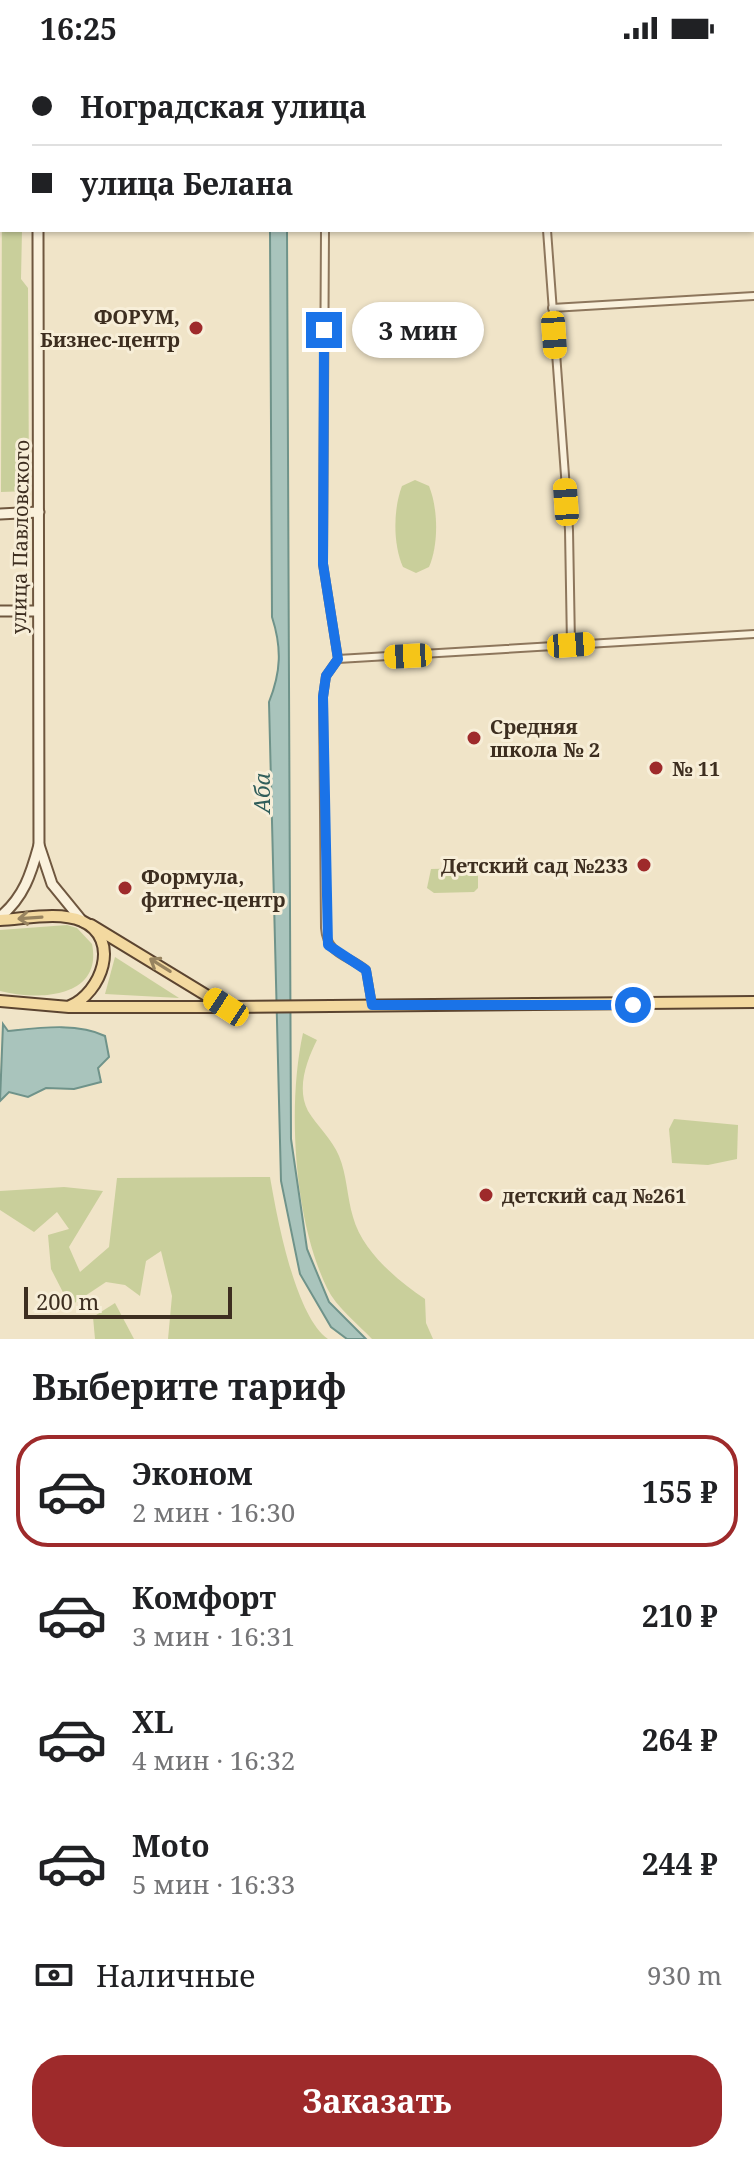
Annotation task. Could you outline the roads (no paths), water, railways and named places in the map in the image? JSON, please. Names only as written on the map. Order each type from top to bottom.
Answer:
[{"type":"main road","name":"улица Павловского","points":[[38,232],[39,512],[36,611],[39,845],[52,884],[83,922]]},
{"type":"main road","points":[[0,514],[39,512]]},
{"type":"main road","points":[[0,611],[36,611]]},
{"type":"main road","name":"улица Павловского","points":[[0,919],[16,903],[25,888],[39,845]]},
{"type":"main road","points":[[0,919],[43,917],[83,922],[106,932],[226,1007]]},
{"type":"main road","points":[[69,1007],[85,997],[101,977],[102,946],[83,922]]},
{"type":"main road","points":[[0,1003],[69,1007],[226,1007],[754,1002]]},
{"type":"street","points":[[325,232],[323,564],[338,659],[326,676],[323,697],[326,940],[333,950],[366,970],[372,1005]]},
{"type":"street","points":[[547,232],[569,530],[571,645]]},
{"type":"street","points":[[552,308],[754,296]]},
{"type":"street","points":[[338,659],[754,634]]},
{"type":"water","name":"Аба","points":[[270,232],[287,232],[291,1139],[307,1249],[329,1302],[366,1339],[347,1339],[331,1327],[300,1274],[281,1181],[269,702],[279,660],[272,617]]},
{"type":"water","points":[[3,1024],[8,1031],[70,1027],[105,1036],[109,1057],[98,1068],[101,1082],[74,1089],[46,1088],[28,1097],[9,1092],[0,1101]]},
{"type":"place","name":"ФОРУМ, Бизнес-центр","points":[[196,328]]},
{"type":"place","name":"Средняя школа № 2","points":[[474,738]]},
{"type":"place","name":"№ 11","points":[[656,768]]},
{"type":"place","name":"Детский сад №233","points":[[644,865]]},
{"type":"place","name":"Формула, фитнес-центр","points":[[125,888]]},
{"type":"place","name":"детский сад №261","points":[[486,1195]]}]
